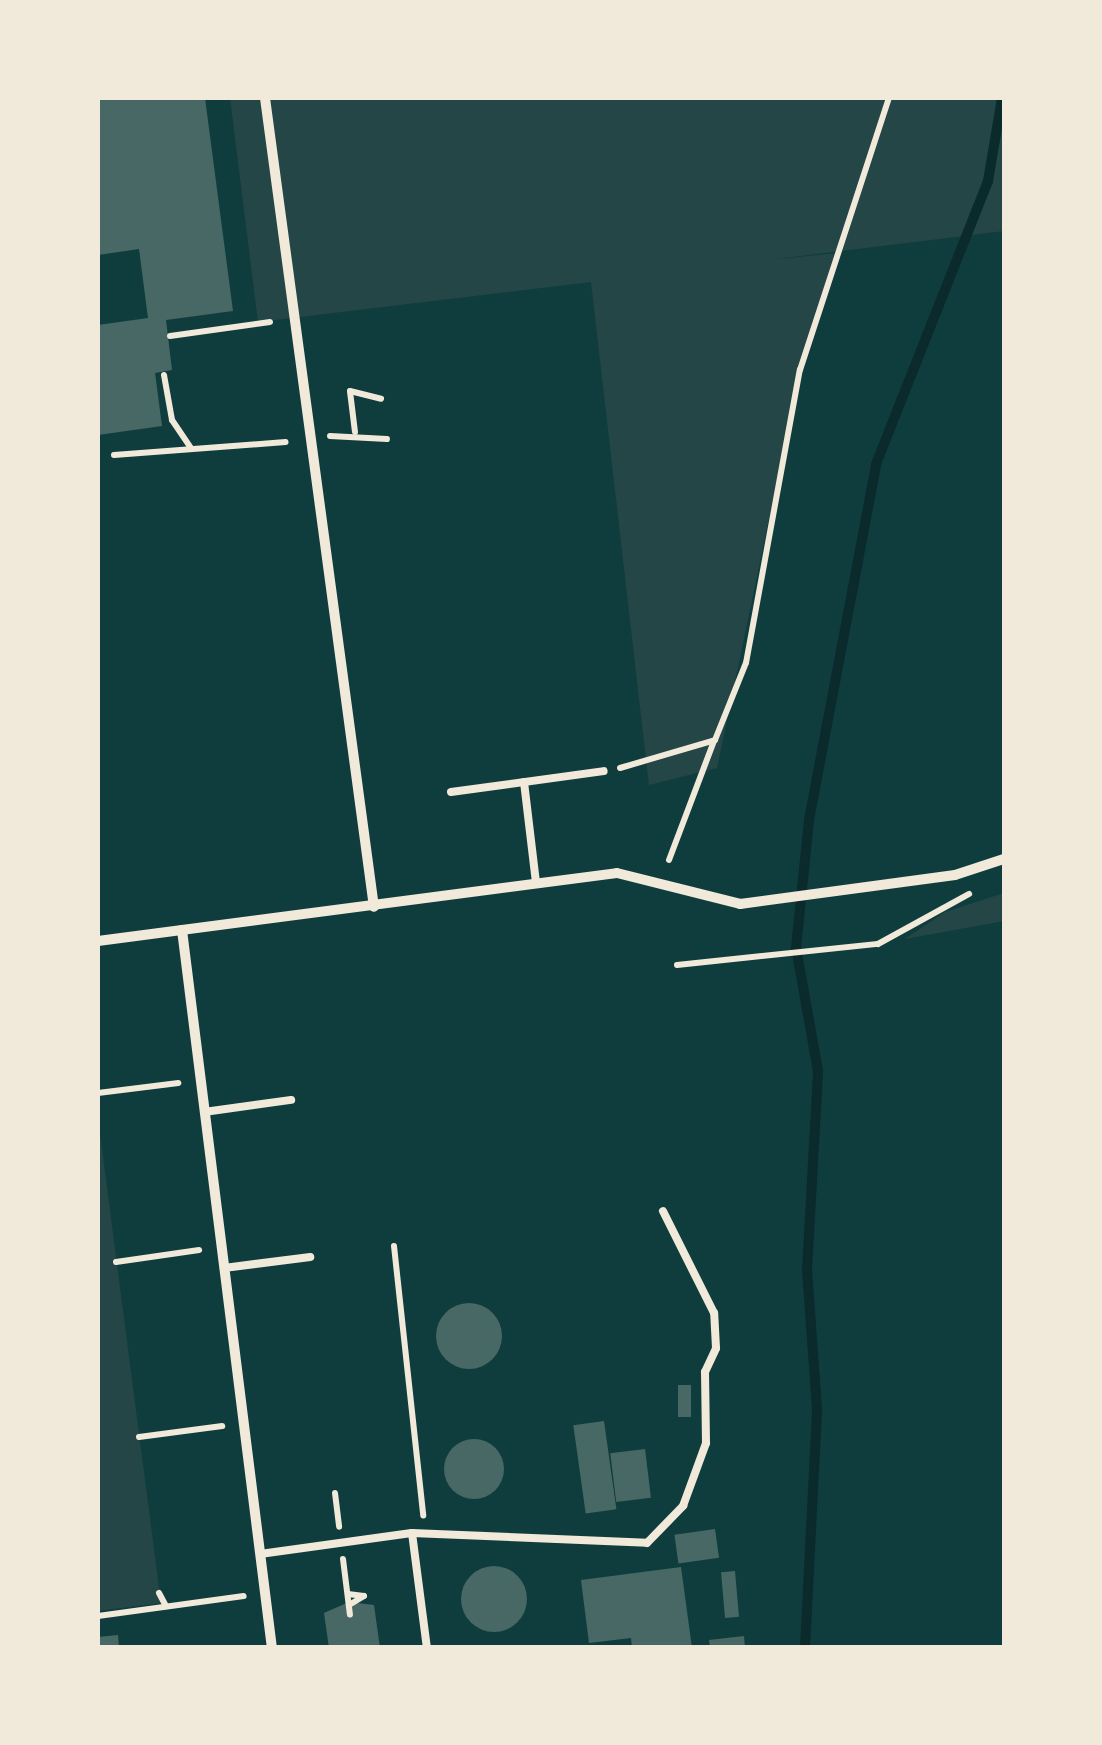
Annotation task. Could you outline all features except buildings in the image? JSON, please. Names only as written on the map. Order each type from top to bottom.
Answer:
[{"type":"street","points":[[265,98],[374,907]]},
{"type":"street","points":[[98,941],[617,873],[740,904],[892,884],[1004,859]]},
{"type":"street","points":[[182,930],[272,1648]]},
{"type":"lane","points":[[451,792],[604,772]]},
{"type":"lane","points":[[524,782],[536,883]]},
{"type":"lane","points":[[204,1112],[291,1100]]},
{"type":"lane","points":[[260,1554],[412,1533],[647,1543],[683,1506],[706,1444],[705,1372],[716,1348],[714,1313],[663,1211]]},
{"type":"lane","points":[[224,1268],[310,1256]]},
{"type":"lane","points":[[412,1533],[428,1648]]},
{"type":"path","points":[[669,860],[746,663],[800,370],[889,98]]},
{"type":"path","points":[[170,336],[270,322]]},
{"type":"path","points":[[164,375],[172,420],[192,449]]},
{"type":"path","points":[[355,432],[350,390],[381,399]]},
{"type":"path","points":[[330,436],[355,432],[388,439]]},
{"type":"path","points":[[114,455],[286,442]]},
{"type":"path","points":[[604,772],[714,740]]},
{"type":"path","points":[[677,965],[817,946],[878,944],[989,883],[1004,859]]},
{"type":"path","points":[[98,1093],[178,1083]]},
{"type":"path","points":[[394,1246],[427,1508],[412,1533]]},
{"type":"path","points":[[116,1262],[199,1250]]},
{"type":"path","points":[[139,1437],[222,1426]]},
{"type":"path","points":[[345,1573],[350,1615]]},
{"type":"path","points":[[159,1593],[166,1606]]},
{"type":"path","points":[[348,1594],[365,1600],[349,1605]]},
{"type":"path","points":[[98,1616],[244,1596]]},
{"type":"shaded area","points":[[230,98],[1004,98],[1004,231],[768,260],[838,253],[800,370],[717,768],[649,785],[591,282],[258,322]]},
{"type":"shaded area","points":[[1004,893],[1004,921],[905,939],[945,912]]},
{"type":"shaded area","points":[[98,1118],[161,1603],[98,1611]]},
{"type":"waterway","points":[[805,1648],[817,1409],[807,1270],[818,1071],[796,948],[809,820],[876,464],[988,181],[1002,98]]}]
